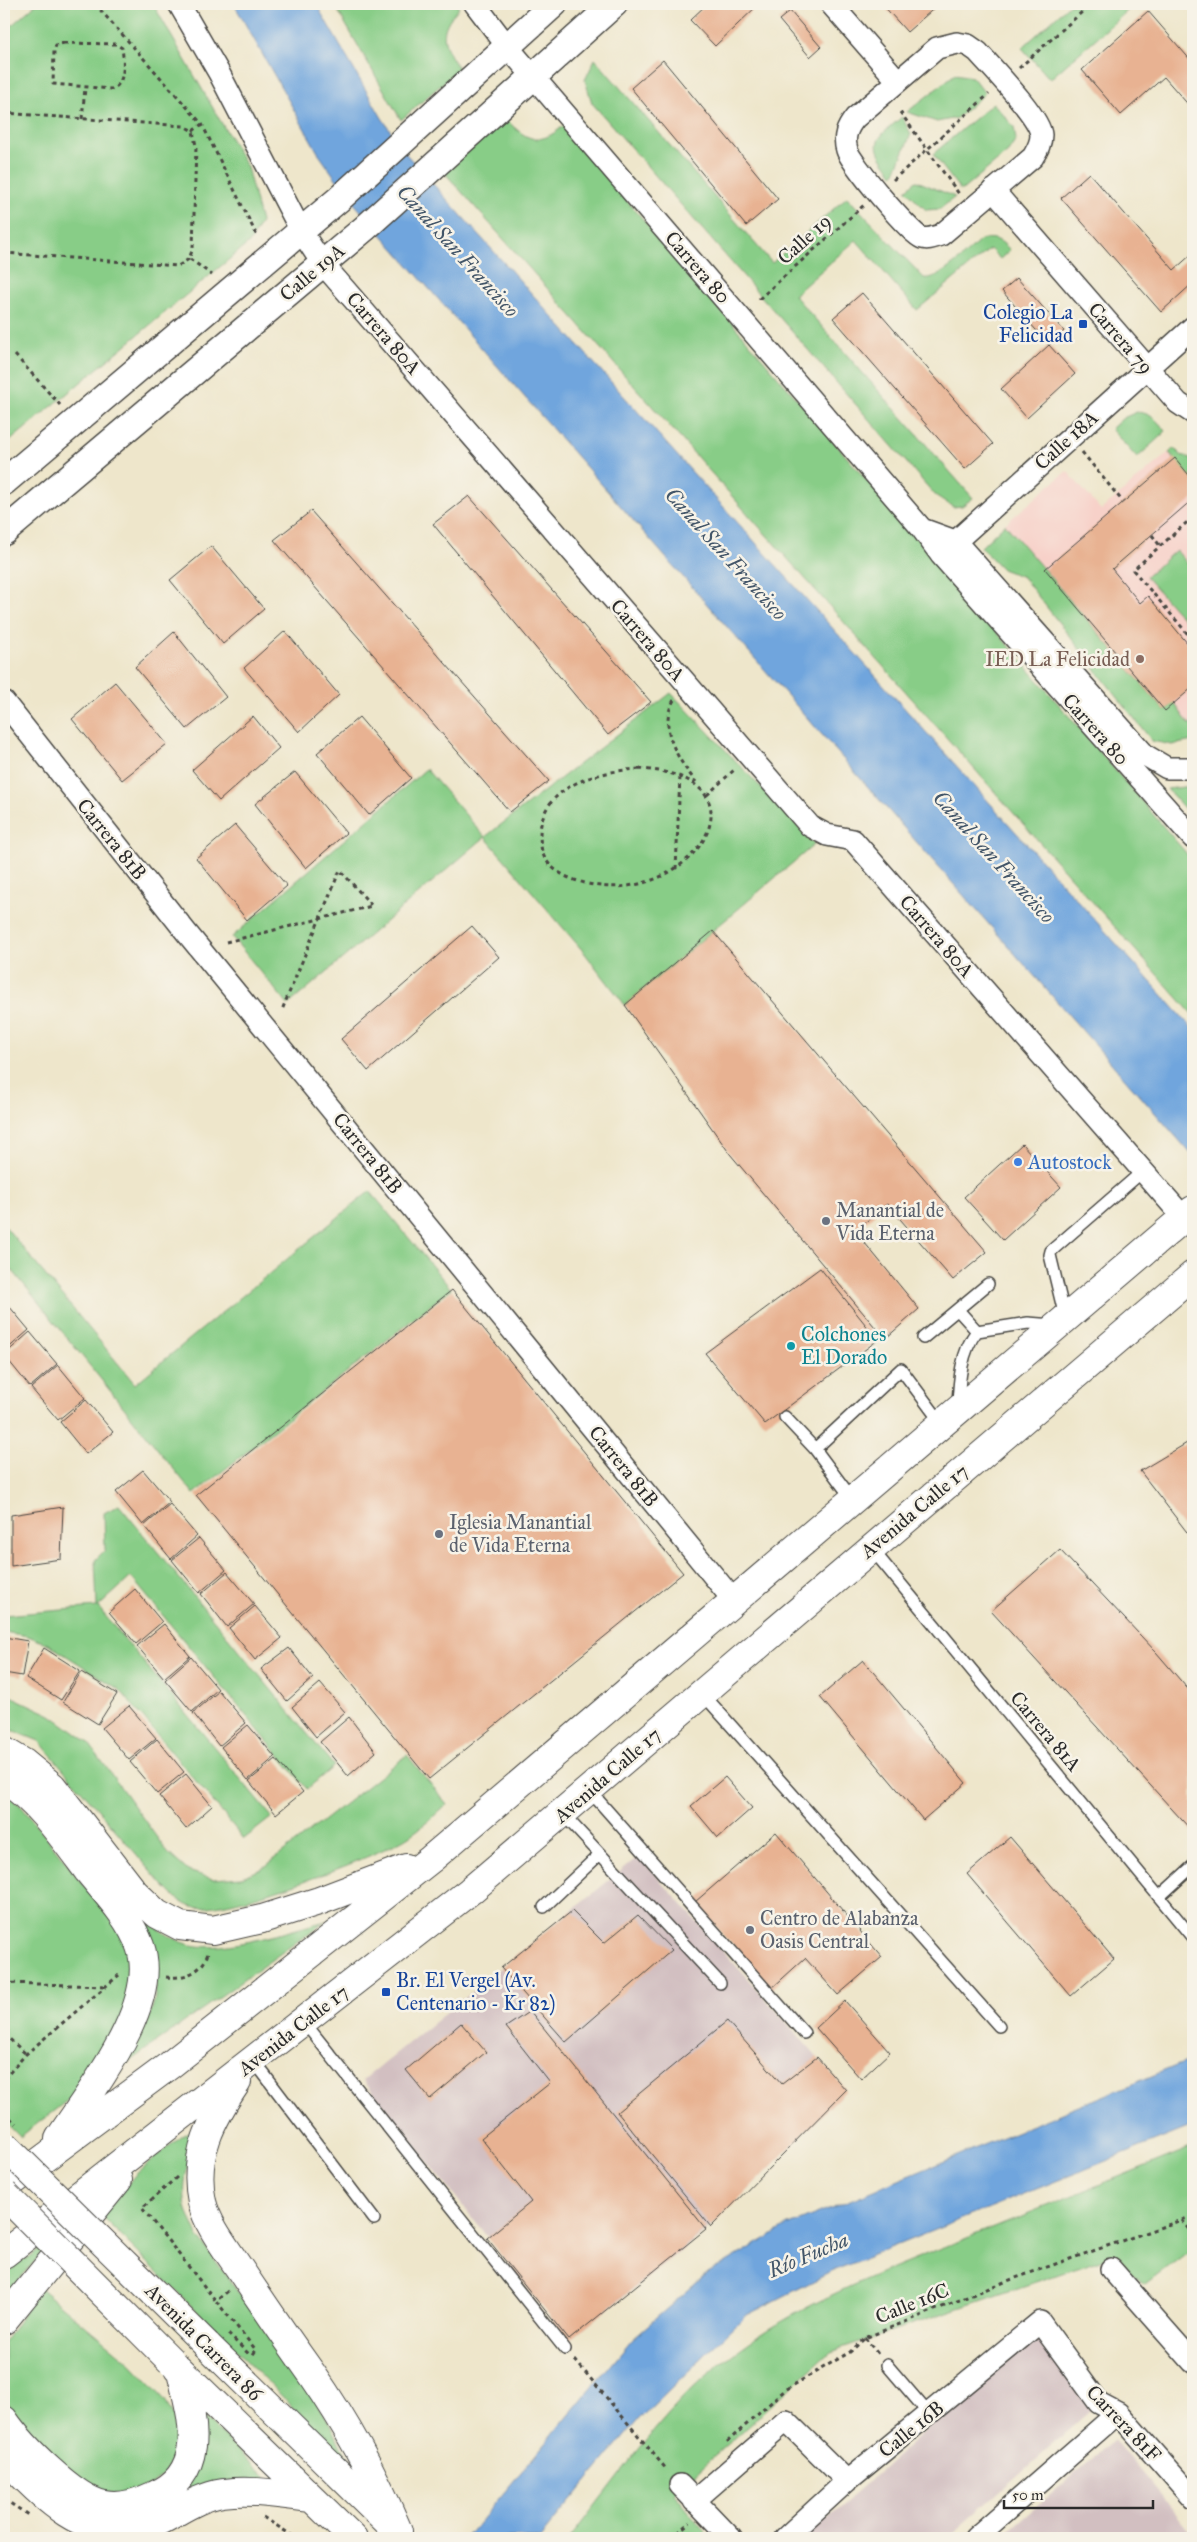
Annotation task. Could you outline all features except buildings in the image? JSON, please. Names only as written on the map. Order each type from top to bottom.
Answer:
[{"type":"main road","points":[[4,2188],[51,2151],[170,2065],[431,1859],[1188,1214]]},
{"type":"main road","name":"Avenida Calle 17","points":[[4,2254],[470,1891],[1193,1275]]},
{"type":"main road","points":[[4,1751],[24,1763],[52,1786],[134,1892],[157,1914],[180,1926],[214,1930],[262,1919],[319,1901],[431,1859]]},
{"type":"main road","points":[[4,1779],[29,1799],[76,1854],[135,1934],[144,1959],[143,1987],[134,2018],[51,2151]]},
{"type":"main road","points":[[252,2062],[210,2127],[201,2155],[200,2186],[206,2216],[245,2278],[314,2377],[379,2486],[402,2534]]},
{"type":"main road","name":"Avenida Carrera 86","points":[[10,2135],[207,2345],[402,2534]]},
{"type":"main road","points":[[4,2320],[62,2246],[154,2137]]},
{"type":"main road","name":"Avenida Carrera 86","points":[[4,2194],[176,2366],[353,2538]]},
{"type":"main road","points":[[4,2420],[12,2432],[63,2481],[83,2497],[104,2505],[124,2506],[143,2501],[165,2491],[178,2481],[186,2468],[192,2446],[192,2429],[176,2366]]},
{"type":"main road","points":[[4,2457],[58,2508],[79,2521],[103,2529],[124,2529],[152,2524],[186,2505],[222,2493],[260,2493],[311,2498]]},
{"type":"street","name":"Carrera 80A","points":[[179,4],[219,73],[301,231],[322,263],[810,826],[827,835],[853,840],[1143,1171],[1188,1214]]},
{"type":"street","name":"Carrera 80","points":[[474,4],[507,46],[922,529],[948,548],[1145,755],[1167,768],[1193,768]]},
{"type":"street","name":"Calle 19A","points":[[4,482],[339,199],[554,4]]},
{"type":"street","name":"Calle 19A","points":[[4,532],[365,228],[614,4]]},
{"type":"street","points":[[830,4],[898,81]]},
{"type":"street","points":[[957,43],[968,45],[990,66],[1032,115],[1041,134],[1039,146],[1033,157],[993,190],[941,235],[931,239],[922,238],[907,226],[854,163],[847,152],[845,139],[847,128],[855,118],[937,48],[957,43]]},
{"type":"street","name":"Carrera 79","points":[[993,190],[1178,403],[1193,413]]},
{"type":"street","name":"Calle 18A","points":[[948,548],[1193,326]]},
{"type":"street","name":"Carrera 80","points":[[948,548],[1193,838]]},
{"type":"street","name":"Carrera 81B","points":[[4,702],[175,918],[734,1601]]},
{"type":"street","points":[[1111,2268],[1193,2362]]},
{"type":"street","name":"Carrera 81F","points":[[1040,2322],[1099,2403],[1118,2413],[1193,2498]]},
{"type":"street","name":"Calle 16B","points":[[785,2538],[847,2481],[1040,2322]]},
{"type":"street","points":[[975,2538],[1118,2413]]},
{"type":"street","points":[[694,2501],[786,2421],[847,2481]]},
{"type":"street","points":[[680,2485],[731,2538]]},
{"type":"lane","points":[[950,1417],[969,1341],[977,1331],[1028,1323],[1062,1322],[1050,1255],[1051,1250],[1143,1171]]},
{"type":"lane","points":[[923,1338],[988,1284]]},
{"type":"lane","points":[[958,1310],[977,1331]]},
{"type":"lane","points":[[815,1449],[901,1369],[950,1417]]},
{"type":"lane","points":[[785,1417],[815,1449],[853,1500]]},
{"type":"lane","name":"Carrera 81A","points":[[871,1548],[1193,1938]]},
{"type":"lane","points":[[702,1693],[999,2026]]},
{"type":"lane","points":[[589,1790],[804,2034]]},
{"type":"lane","points":[[562,1813],[720,1983]]},
{"type":"lane","points":[[544,1906],[600,1854]]},
{"type":"lane","points":[[1159,1897],[1193,1866]]},
{"type":"lane","points":[[304,2022],[565,2349]]},
{"type":"lane","points":[[252,2062],[374,2219]]},
{"type":"lane","points":[[887,2365],[929,2414]]},
{"type":"path","points":[[95,4],[202,124],[257,236]]},
{"type":"path","points":[[1016,71],[1091,4]]},
{"type":"path","points":[[116,44],[122,48],[121,82],[118,87],[84,88],[52,84],[56,45],[116,44]]},
{"type":"path","points":[[82,119],[84,88]]},
{"type":"path","points":[[888,185],[992,92]]},
{"type":"path","points":[[900,112],[962,199]]},
{"type":"path","points":[[4,113],[184,126],[193,132],[196,146],[193,248],[189,259],[178,266],[4,253]]},
{"type":"path","points":[[193,132],[202,124]]},
{"type":"path","name":"Calle 19","points":[[759,299],[868,201]]},
{"type":"path","points":[[189,259],[212,275]]},
{"type":"path","points":[[15,355],[60,405]]},
{"type":"path","points":[[1079,448],[1123,502]]},
{"type":"path","points":[[1193,517],[1133,570],[1193,640]]},
{"type":"path","points":[[1152,535],[1160,546]]},
{"type":"path","points":[[677,696],[670,706],[670,738],[681,761],[707,794],[711,809],[707,836],[700,848],[676,869],[658,879],[635,887],[587,884],[561,874],[549,864],[542,853],[540,824],[546,809],[557,796],[584,778],[610,771],[639,769],[680,776],[698,785]]},
{"type":"path","points":[[707,794],[750,757]]},
{"type":"path","points":[[676,869],[680,776]]},
{"type":"path","points":[[226,942],[320,919],[363,908],[372,906],[340,870],[320,919],[282,1010]]},
{"type":"path","points":[[4,1983],[106,1986]]},
{"type":"path","points":[[4,2034],[26,2054],[4,2079]]},
{"type":"path","points":[[4,2112],[10,2135]]},
{"type":"path","points":[[201,2155],[142,2208],[256,2350],[251,2356]]},
{"type":"path","name":"Calle 16C","points":[[721,2448],[785,2390],[850,2352],[865,2338],[1007,2281],[1193,2216]]},
{"type":"path","points":[[1182,2220],[1193,2233]]},
{"type":"path","points":[[216,2301],[245,2278]]},
{"type":"path","points":[[865,2338],[887,2365]]},
{"type":"path","points":[[565,2349],[654,2454]]},
{"type":"path","points":[[258,2515],[271,2520],[296,2538]]},
{"type":"shaded area","name":"IED La Felicidad","points":[[1174,448],[1181,455],[1193,459],[1193,741],[1172,745],[1152,741],[1005,524],[1067,471],[1101,510]]},
{"type":"shaded area","points":[[639,1856],[846,2090],[711,2227],[569,2340],[363,2080]]},
{"type":"shaded area","points":[[1036,2332],[1099,2403],[947,2538],[805,2538]]},
{"type":"shaded area","points":[[1114,2440],[1193,2534],[1193,2538],[1000,2538]]},
{"type":"green space","points":[[36,4],[153,4],[247,167],[261,222],[250,242],[4,446],[4,32]]},
{"type":"green space","points":[[334,4],[456,4],[459,8],[447,24],[444,38],[449,52],[459,69],[401,120]]},
{"type":"green space","points":[[1070,4],[1135,4],[1050,79],[1022,48]]},
{"type":"green space","points":[[595,59],[772,263],[847,197],[924,278],[931,278],[946,270],[981,240],[990,238],[997,240],[1010,250],[1000,259],[990,249],[917,310],[856,240],[794,295],[973,498],[962,506],[953,507],[935,495],[592,103],[585,80]]},
{"type":"green space","points":[[955,74],[972,77],[985,93],[957,118],[937,122],[907,112]]},
{"type":"green space","points":[[993,103],[1014,127],[1016,140],[1008,152],[961,191],[933,154]]},
{"type":"green space","points":[[504,117],[518,130],[531,138],[546,137],[563,126],[1193,861],[1193,1015],[443,171]]},
{"type":"green space","points":[[902,117],[911,134],[894,175],[880,156],[877,143],[885,132]]},
{"type":"green space","points":[[916,181],[955,197],[940,209],[926,210],[906,190]]},
{"type":"green space","points":[[1137,412],[1150,416],[1166,431],[1137,458],[1111,429],[1123,418]]},
{"type":"green space","points":[[1174,448],[1181,455],[1193,459],[1193,480],[1169,453]]},
{"type":"green space","points":[[1005,524],[1165,711],[1174,703],[1189,724],[1193,723],[1193,741],[1172,745],[1152,741],[1023,577],[1002,569],[981,547]]},
{"type":"green space","points":[[1176,550],[1193,570],[1193,630],[1146,577]]},
{"type":"green space","points":[[671,693],[815,844],[625,1005],[583,951],[485,837]]},
{"type":"green space","points":[[426,769],[485,837],[288,1005],[232,937]]},
{"type":"green space","points":[[1193,786],[1193,818],[1167,789]]},
{"type":"green space","points":[[370,1191],[451,1289],[194,1494],[4,1260],[4,1225],[135,1384]]},
{"type":"green space","points":[[119,1505],[334,1766],[307,1789],[131,1577],[98,1607],[272,1817],[244,1839],[120,1690],[48,1644],[28,1636],[4,1632],[4,1615],[97,1607],[95,1560],[105,1550],[104,1513]]},
{"type":"green space","points":[[4,1693],[51,1715],[88,1742],[168,1853],[188,1871],[213,1879],[242,1877],[262,1869],[407,1755],[447,1804],[409,1836],[336,1870],[236,1902],[210,1907],[192,1907],[179,1901],[162,1884],[39,1741],[4,1727]]},
{"type":"green space","points":[[4,1793],[21,1806],[130,1943],[134,1985],[119,2025],[73,2096],[20,2137],[4,2121]]},
{"type":"green space","points":[[133,1909],[175,1939],[191,1945],[206,1947],[240,1943],[277,1935],[326,1921],[120,2068],[146,2024],[151,2012],[156,1987],[151,1958]]},
{"type":"green space","points":[[201,2123],[186,2178],[185,2200],[188,2214],[198,2236],[329,2420],[348,2462],[102,2217],[135,2175],[165,2149]]},
{"type":"green space","points":[[1193,2147],[1193,2248],[1146,2284],[1117,2264],[1112,2256],[830,2352],[674,2493],[710,2538],[570,2538],[674,2408],[712,2371],[769,2329],[863,2280]]},
{"type":"green space","points":[[54,2239],[6,2295],[4,2299],[4,2274]]},
{"type":"green space","points":[[40,2288],[129,2362],[165,2400],[175,2418],[177,2446],[166,2473],[148,2488],[123,2496],[102,2491],[77,2479],[18,2420],[4,2398],[4,2343]]},
{"type":"green space","points":[[202,2415],[277,2489],[189,2494],[184,2487]]},
{"type":"water","name":"Canal San Francisco","points":[[234,4],[316,4],[382,118],[407,155],[1193,1029],[1193,1156],[351,200],[320,156]]},
{"type":"water","name":"Río Fucha","points":[[1193,2059],[1193,2126],[835,2270],[745,2316],[639,2419],[540,2538],[466,2538],[632,2339],[708,2273],[787,2226]]},
{"type":"place","name":"Colegio La Felicidad","points":[[1083,324]]},
{"type":"place","name":"IED La Felicidad","points":[[1140,659]]},
{"type":"place","name":"Autostock","points":[[1018,1162]]},
{"type":"place","name":"Manantial de Vida Eterna","points":[[826,1221]]},
{"type":"place","name":"Colchones El Dorado","points":[[791,1346]]},
{"type":"place","name":"Iglesia Manantial de Vida Eterna","points":[[439,1534]]},
{"type":"place","name":"Centro de Alabanza Oasis Central","points":[[750,1930]]},
{"type":"place","name":"Br. El Vergel (Av. Centenario - Kr 82)","points":[[386,1992]]}]
